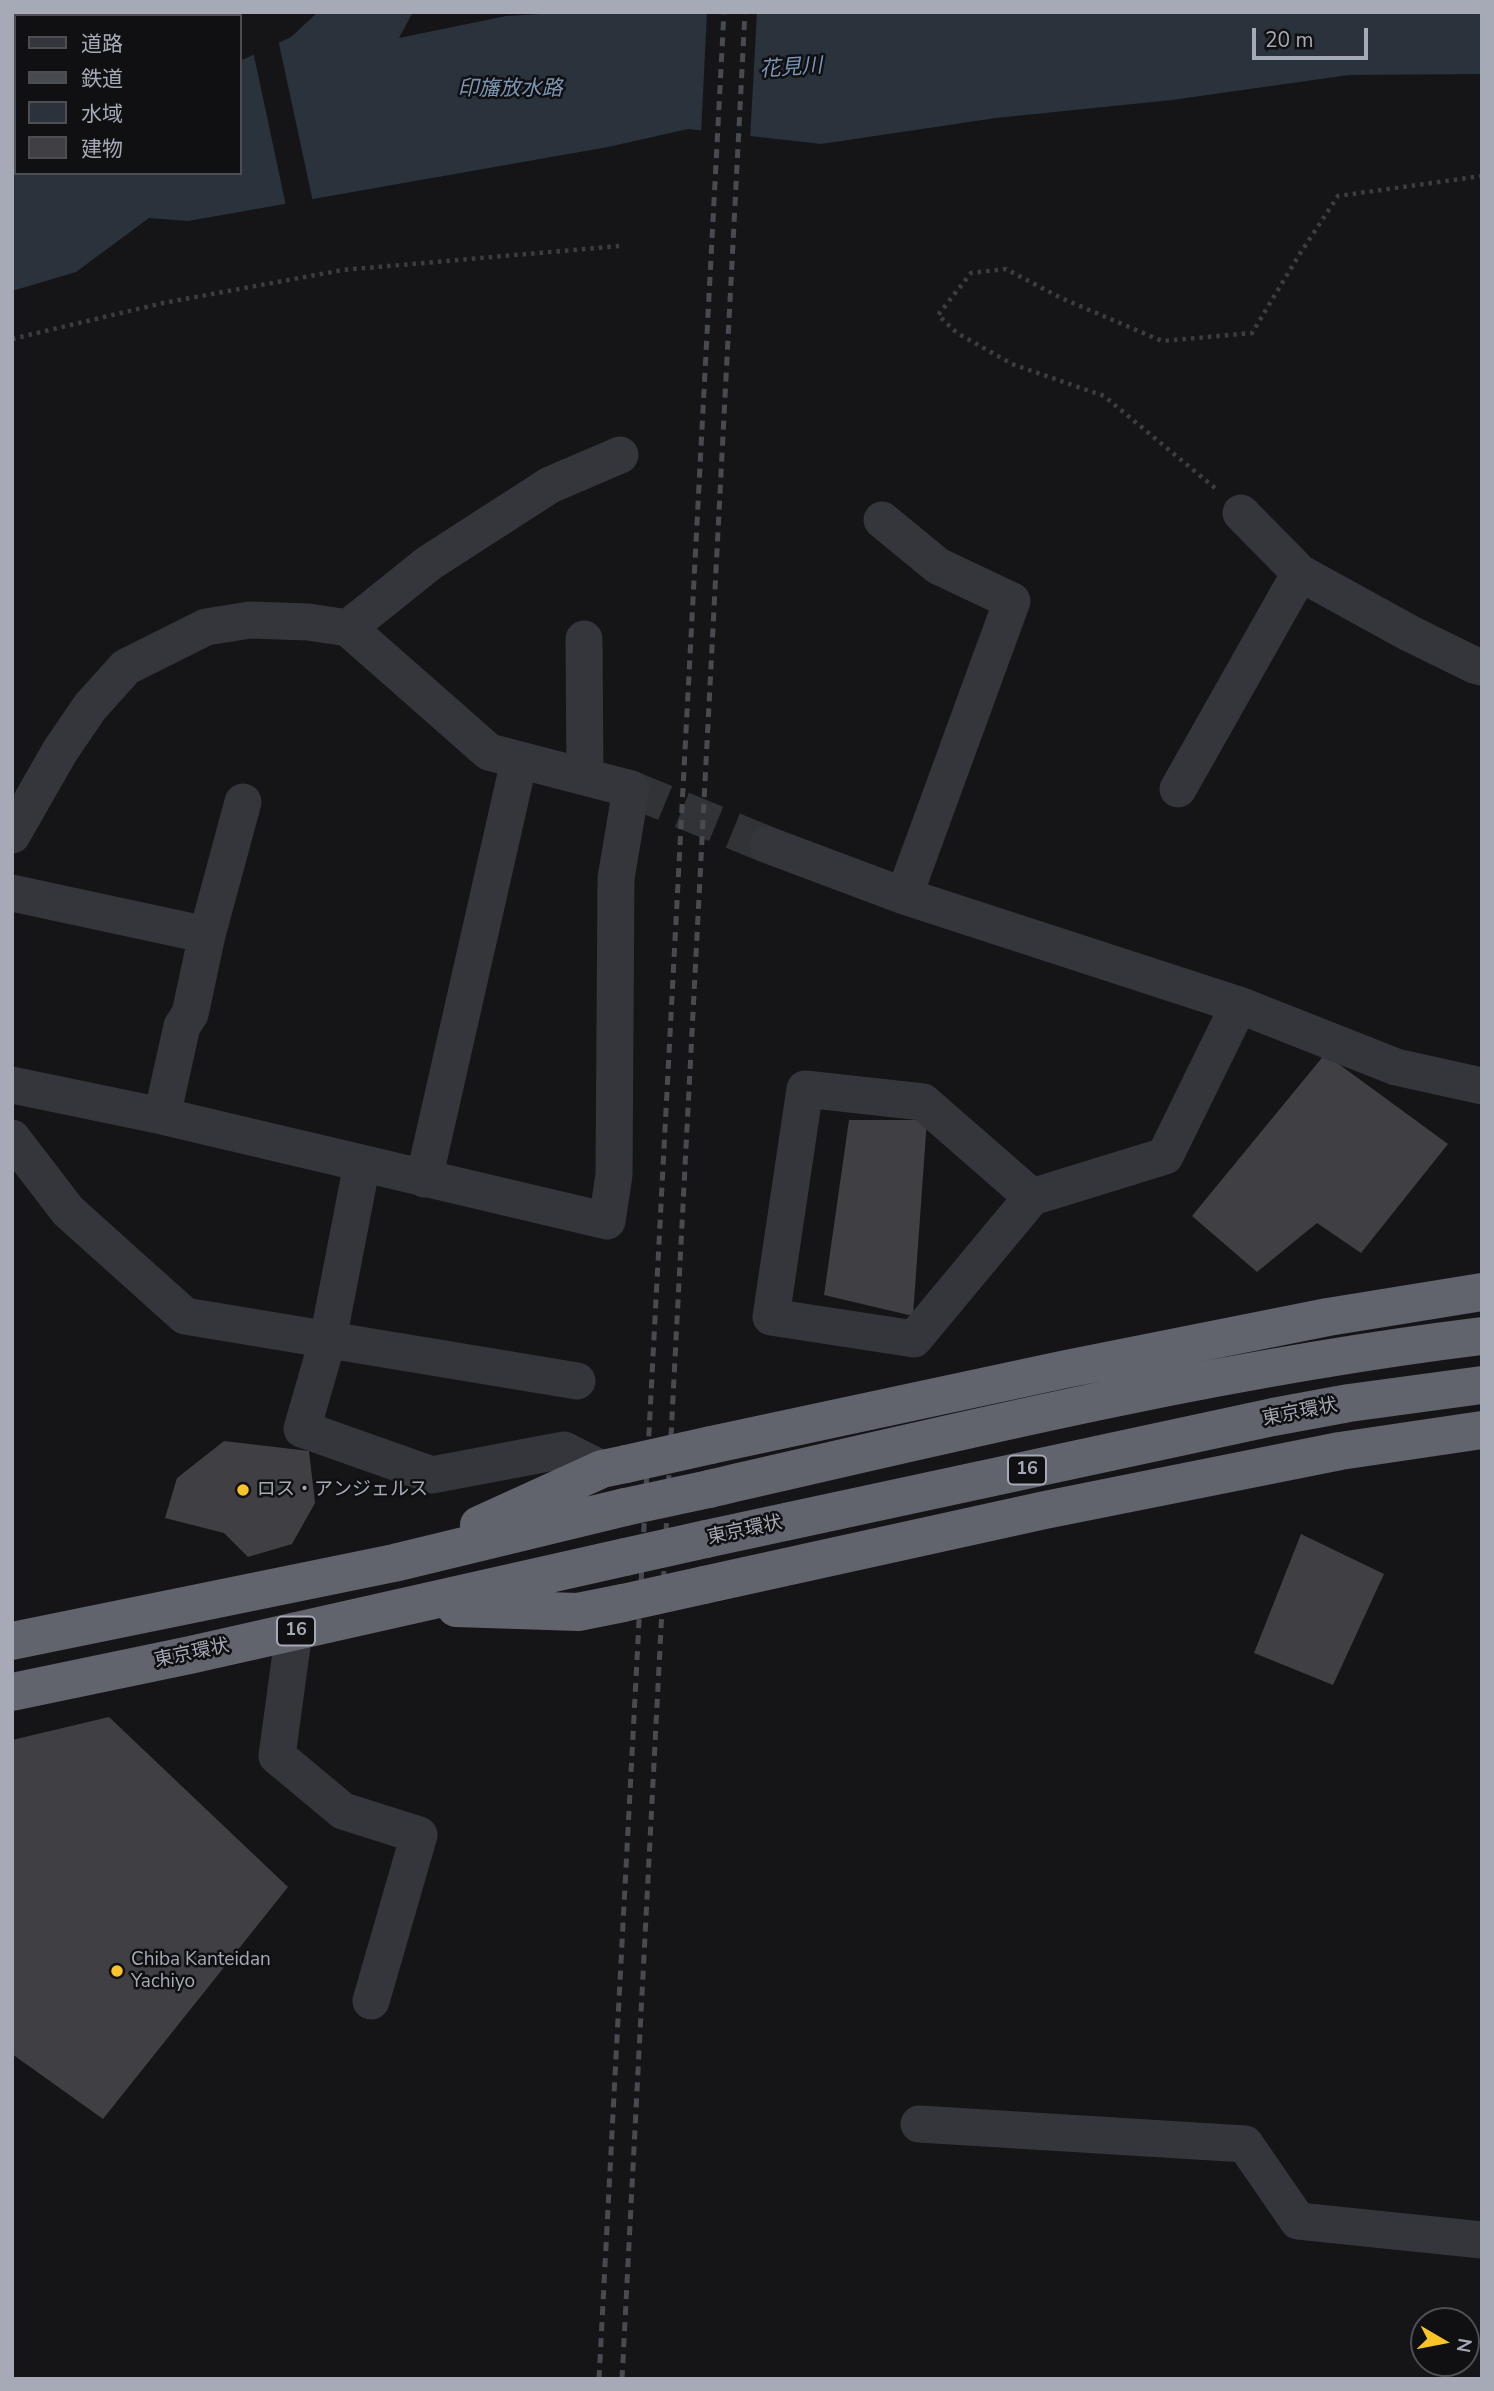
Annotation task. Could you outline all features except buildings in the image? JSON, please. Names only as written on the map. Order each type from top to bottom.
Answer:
[{"type":"highway","points":[[394,1563],[614,1466],[1066,1368],[1328,1317],[1482,1292]]},
{"type":"highway","name":"16","points":[[12,1641],[394,1563],[933,1437],[1275,1366],[1482,1336]]},
{"type":"highway","name":"東京環状","points":[[12,1692],[1168,1439],[1349,1403],[1482,1385]]},
{"type":"highway","points":[[402,1606],[578,1612],[1086,1502],[1340,1451],[1482,1430]]},
{"type":"street","points":[[348,628],[429,563],[550,485],[620,455]]},
{"type":"street","points":[[1241,513],[1300,573],[1409,633],[1482,667]]},
{"type":"street","points":[[882,520],[938,566],[1012,601],[904,896]]},
{"type":"street","points":[[1178,789],[1300,573]]},
{"type":"street","points":[[12,835],[90,707],[127,667],[206,627],[250,620],[308,622],[348,628],[489,752],[631,789],[616,878],[614,1175],[607,1221],[162,1116],[12,1085]]},
{"type":"street","points":[[584,639],[585,778]]},
{"type":"street","points":[[424,1179],[519,761]]},
{"type":"street","points":[[162,1116],[182,1026],[190,1014],[207,935],[243,803]]},
{"type":"street","points":[[768,845],[904,896],[1239,1005],[1395,1067],[1482,1086]]},
{"type":"street","points":[[12,893],[207,935]]},
{"type":"street","points":[[1032,1197],[923,1102],[805,1089],[771,1317],[914,1339],[1032,1197],[1165,1156],[1239,1005]]},
{"type":"street","points":[[12,1138],[68,1211],[185,1316],[577,1381]]},
{"type":"street","points":[[362,1164],[328,1339],[302,1429],[432,1475],[564,1450],[614,1466]]},
{"type":"street","points":[[294,1631],[277,1756],[343,1811],[419,1835],[371,2001]]},
{"type":"street","points":[[919,2123],[1245,2144],[1298,2221],[1482,2240]]},
{"type":"path","points":[[1241,513],[1205,477],[1104,396],[1012,364],[957,333],[938,315],[971,273],[1006,269],[1061,298],[1162,341],[1252,333],[1338,196],[1482,176]]},
{"type":"path","points":[[12,339],[163,303],[343,270],[619,246]]},
{"type":"water","name":"印旛放水路","points":[[318,12],[413,12],[399,38],[506,16],[575,12],[1482,12],[1482,74],[1349,75],[1172,100],[996,118],[821,144],[688,129],[608,147],[188,221],[149,218],[76,272],[12,291],[12,108],[14,175],[242,175],[242,60],[291,37]]},
{"type":"pier","points":[[707,12],[757,12],[750,140],[701,134]]},
{"type":"pier","points":[[278,39],[313,202],[286,206],[253,51]]},
{"type":"tunnel","points":[[631,789],[768,845]]},
{"type":"railway","points":[[599,2379],[724,12]]},
{"type":"railway","points":[[622,2379],[745,12]]},
{"type":"place","name":"ロス・アンジェルス","points":[[243,1490]]},
{"type":"place","name":"Chiba Kanteidan Yachiyo","points":[[117,1971]]},
{"type":"water label","name":"花見川","points":[[791,69]]}]
